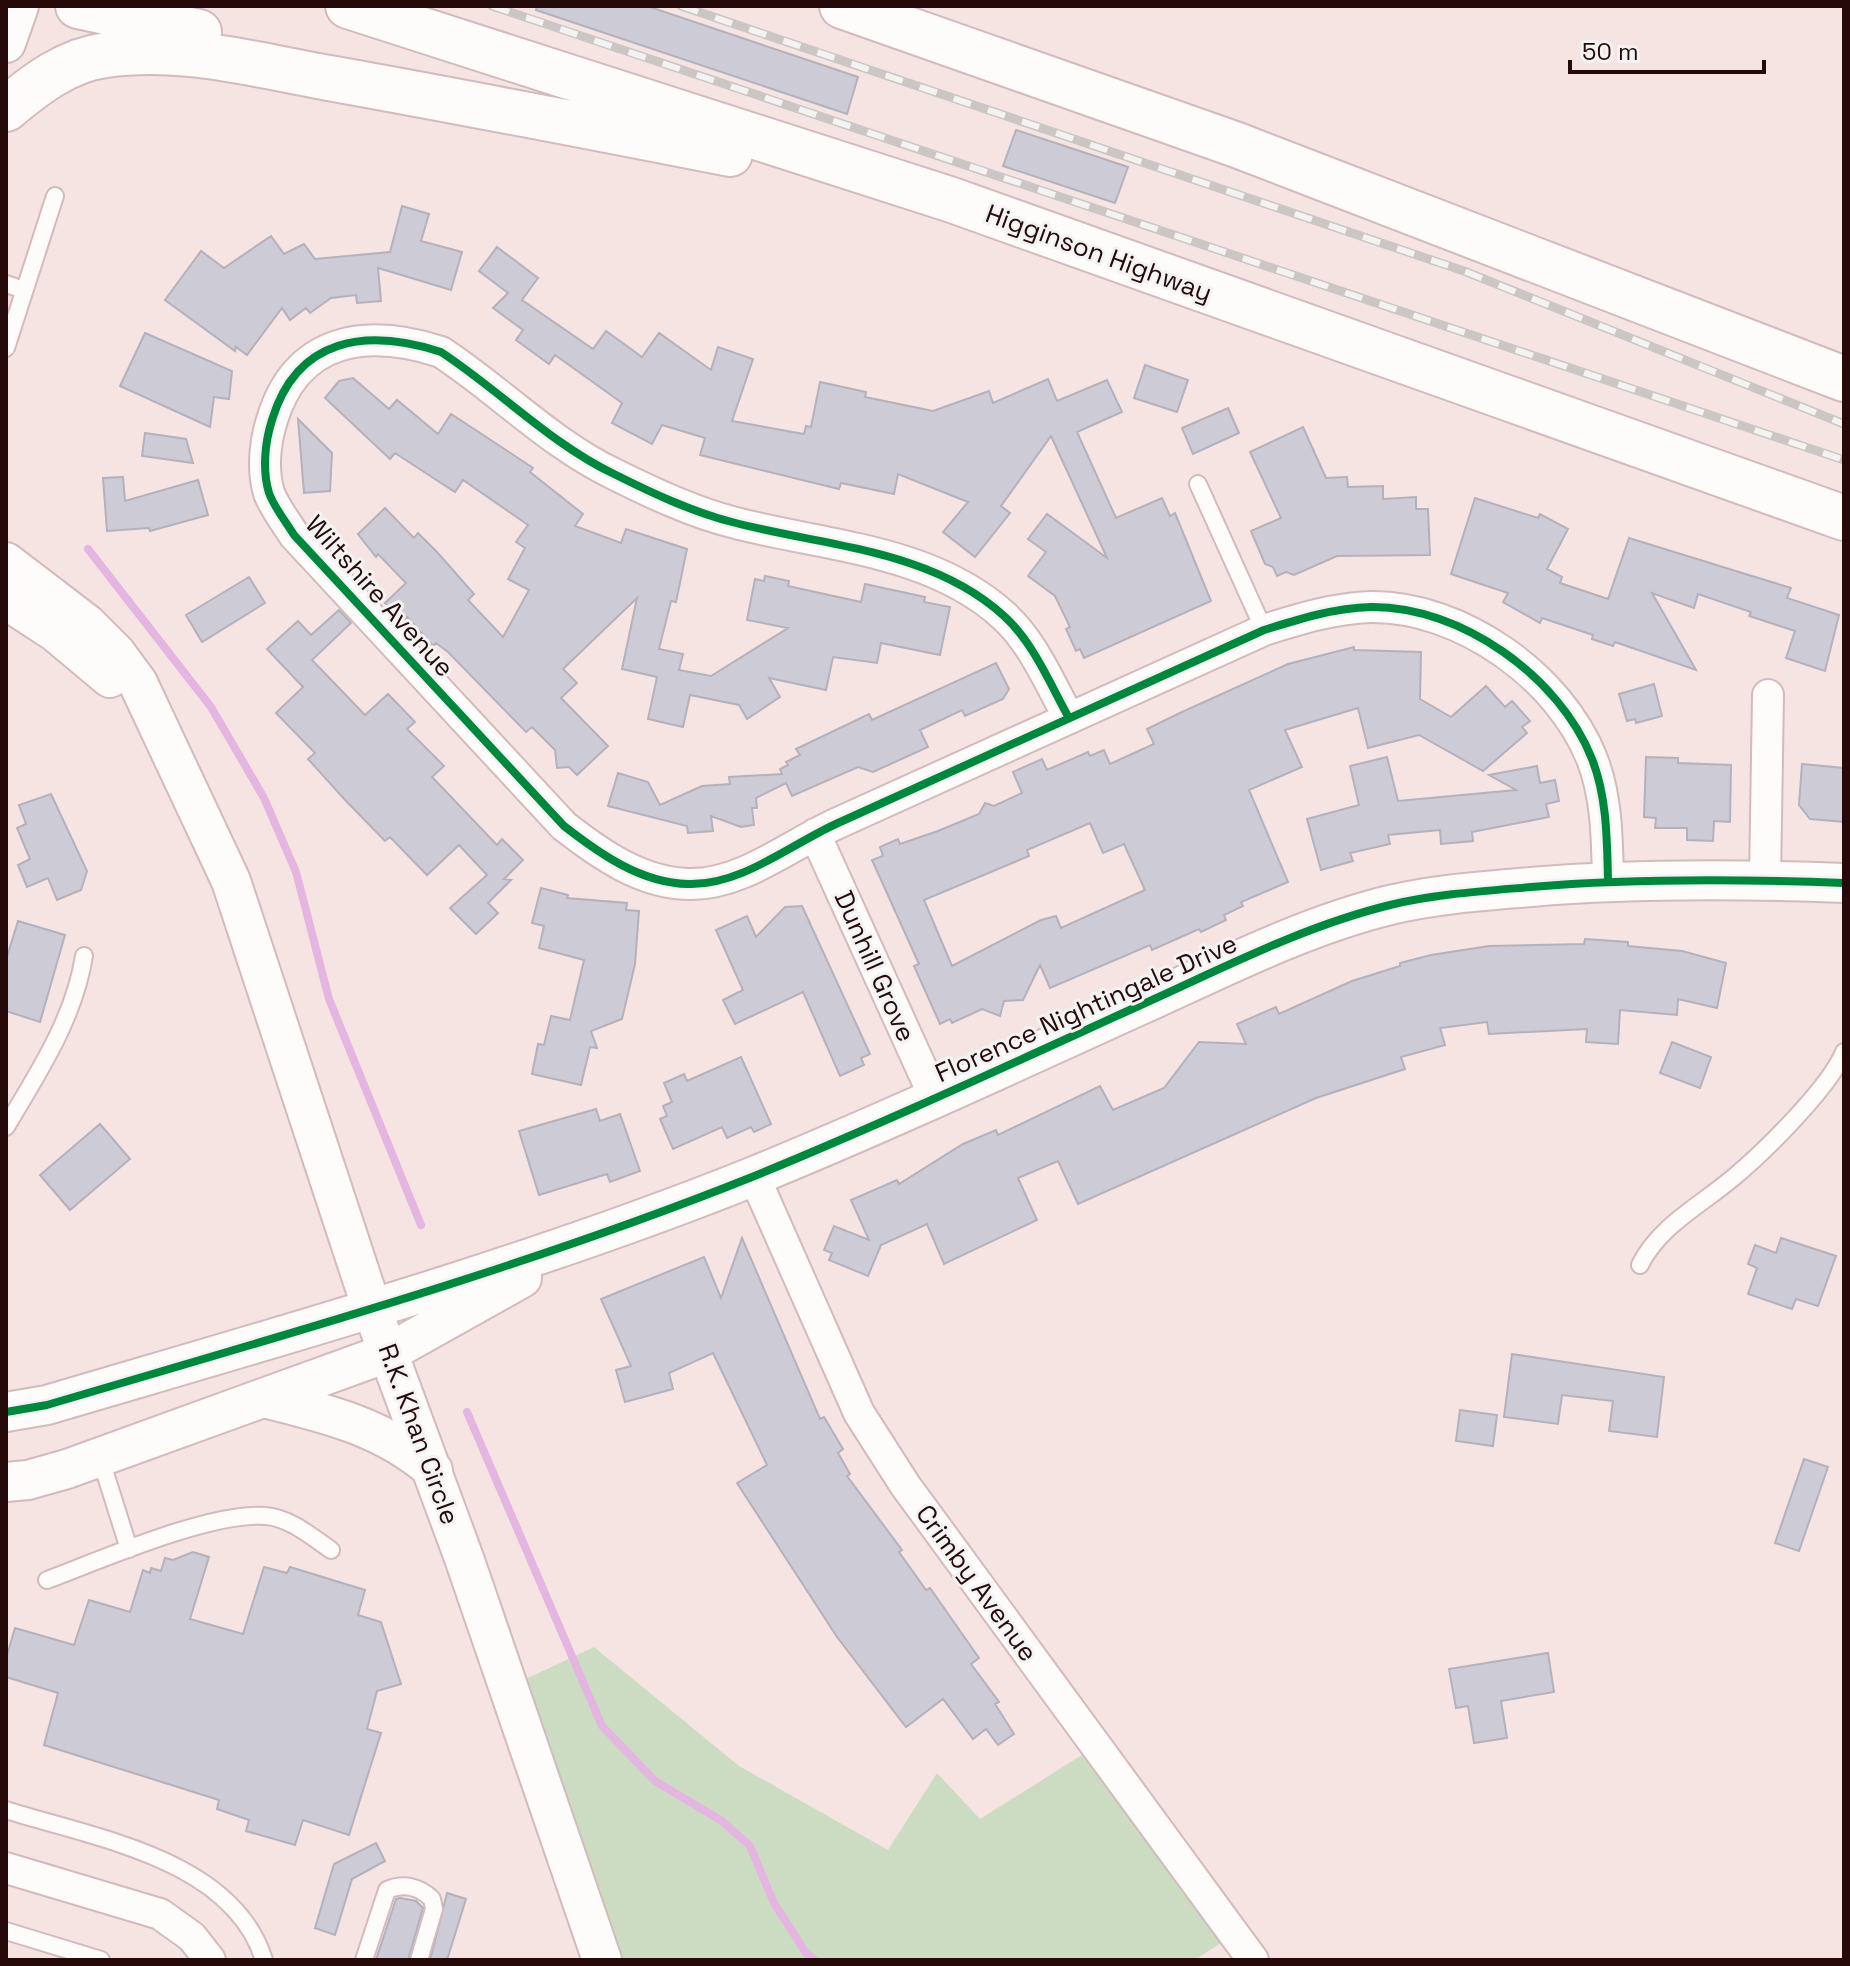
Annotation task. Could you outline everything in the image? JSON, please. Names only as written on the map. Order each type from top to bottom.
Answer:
[{"type":"highway","points":[[78,6],[359,67],[460,101]]},
{"type":"highway","name":"Higginson Highway","points":[[348,6],[952,200],[1844,518]]},
{"type":"highway","points":[[842,6],[1237,145],[1844,379]]},
{"type":"highway","points":[[917,6],[1027,71]]},
{"type":"highway","points":[[6,109],[38,82],[72,64],[102,55],[148,50],[213,57],[460,101],[952,200]]},
{"type":"street","points":[[6,43],[19,6]]},
{"type":"street","name":"Wiltshire Avenue","points":[[1069,718],[1037,659],[1005,617],[969,590],[926,570],[856,548],[729,522],[612,473],[441,352],[395,339],[354,340],[326,349],[287,383],[268,430],[265,463],[269,493],[294,535],[564,826],[600,854],[644,875],[688,884],[728,880],[815,834],[1264,630],[1314,614],[1372,607],[1422,613],[1508,655],[1568,714],[1593,760],[1606,815],[1608,880]]},
{"type":"street","name":"R.K. Khan Circle","points":[[6,562],[87,624],[116,653],[138,683],[231,881],[372,1309],[433,1470],[602,1960]]},
{"type":"street","name":"R.K. Khan Circle","points":[[6,600],[93,663],[162,732]]},
{"type":"street","points":[[1765,880],[1768,695]]},
{"type":"street","name":"Dunhill Grove","points":[[815,834],[935,1098]]},
{"type":"street","name":"Florence Nightingale Drive","points":[[6,1412],[47,1405],[372,1309],[594,1238],[754,1176],[1327,924],[1391,905],[1464,892],[1608,880],[1844,883]]},
{"type":"street","name":"Crimby Avenue","points":[[754,1176],[859,1413],[905,1485],[1253,1960]]},
{"type":"street","name":"Florence Nightingale Drive","points":[[6,1482],[28,1480],[100,1457],[268,1399],[390,1352],[594,1238]]},
{"type":"street","points":[[268,1399],[351,1421],[408,1448],[433,1470]]},
{"type":"street","points":[[6,1868],[160,1914],[192,1937],[210,1960]]},
{"type":"lane","points":[[6,348],[55,196]]},
{"type":"lane","points":[[6,284],[24,290]]},
{"type":"lane","points":[[1198,484],[1264,630]]},
{"type":"lane","points":[[6,1127],[73,1003],[84,956]]},
{"type":"lane","points":[[1640,1265],[1648,1247],[1736,1175],[1815,1094],[1844,1052]]},
{"type":"lane","points":[[100,1457],[129,1549]]},
{"type":"lane","points":[[47,1580],[129,1549],[232,1517],[269,1516],[299,1528],[331,1550]]},
{"type":"lane","points":[[6,1810],[147,1856],[207,1883],[246,1924],[264,1960]]},
{"type":"lane","points":[[364,1960],[380,1904],[387,1890],[397,1886],[414,1887],[432,1899],[434,1909],[419,1960]]},
{"type":"lane","points":[[6,1931],[101,1960]]},
{"type":"green space","points":[[594,1647],[739,1766],[888,1850],[937,1773],[980,1819],[1093,1748],[1231,1936],[1195,1960],[606,1960],[511,1686]]},
{"type":"building","points":[[537,6],[647,6],[858,77],[847,114],[536,10]]},
{"type":"building","points":[[1016,130],[1128,167],[1115,203],[1003,166]]},
{"type":"building","points":[[402,206],[429,214],[421,241],[462,252],[451,290],[378,268],[381,301],[357,303],[356,295],[331,298],[310,313],[306,308],[290,320],[282,308],[247,355],[236,347],[235,351],[165,300],[201,251],[224,268],[271,236],[284,254],[304,244],[315,259],[390,252]]},
{"type":"building","points":[[497,247],[538,278],[522,300],[593,349],[606,331],[642,357],[659,333],[711,370],[718,347],[753,359],[732,421],[804,434],[806,426],[811,427],[820,382],[866,392],[865,397],[933,411],[989,391],[993,403],[1048,379],[1057,401],[1107,380],[1122,412],[1077,432],[1116,518],[1162,498],[1170,516],[1175,513],[1211,601],[1084,658],[1080,649],[1076,651],[1066,629],[1070,627],[1055,596],[1028,576],[1046,552],[1028,539],[1047,514],[1107,558],[1051,436],[1001,506],[1010,513],[975,557],[943,532],[968,502],[898,474],[894,494],[841,483],[839,489],[700,455],[705,438],[662,425],[652,444],[612,423],[622,403],[555,355],[549,364],[516,340],[523,330],[493,308],[508,293],[479,271]]},
{"type":"building","points":[[145,333],[232,371],[229,399],[214,397],[210,427],[120,386]]},
{"type":"building","points":[[1145,365],[1188,380],[1177,412],[1134,398]]},
{"type":"building","points":[[353,378],[389,409],[397,400],[438,434],[451,414],[533,468],[530,472],[583,514],[575,526],[621,543],[626,529],[687,549],[676,602],[671,601],[659,649],[683,654],[679,670],[711,676],[788,628],[747,620],[755,579],[764,581],[765,576],[789,581],[788,586],[861,602],[865,584],[925,597],[924,602],[950,607],[940,655],[881,643],[877,663],[833,657],[826,690],[769,678],[780,697],[747,719],[739,705],[690,695],[683,727],[648,719],[657,677],[622,669],[637,598],[563,669],[577,683],[561,698],[608,746],[577,775],[569,767],[557,768],[555,750],[532,727],[526,732],[448,652],[436,643],[433,646],[407,617],[403,621],[385,603],[406,583],[378,554],[376,557],[358,534],[385,508],[414,538],[418,533],[437,552],[474,594],[468,600],[503,637],[529,590],[508,579],[525,548],[516,542],[528,525],[463,480],[455,492],[395,453],[390,459],[325,398],[339,381]]},
{"type":"building","points":[[1228,408],[1239,433],[1193,454],[1182,428]]},
{"type":"building","points":[[298,419],[332,453],[330,491],[304,493]]},
{"type":"building","points":[[1303,427],[1326,478],[1347,477],[1348,487],[1383,486],[1383,499],[1416,497],[1416,509],[1428,509],[1430,555],[1337,556],[1294,575],[1286,572],[1277,576],[1273,567],[1265,564],[1251,531],[1281,518],[1250,452]]},
{"type":"building","points":[[145,433],[186,439],[193,463],[142,456]]},
{"type":"building","points":[[123,477],[125,501],[198,480],[208,515],[150,531],[149,528],[107,531],[103,478]]},
{"type":"building","points":[[1475,498],[1538,518],[1540,514],[1568,529],[1547,569],[1562,577],[1560,583],[1608,599],[1629,538],[1791,588],[1787,598],[1839,615],[1825,671],[1786,658],[1795,631],[1698,594],[1694,608],[1652,593],[1696,670],[1615,642],[1613,646],[1592,639],[1593,635],[1542,618],[1540,623],[1503,602],[1508,593],[1451,574]]},
{"type":"building","points":[[249,577],[265,603],[202,642],[186,615]]},
{"type":"building","points":[[339,610],[351,623],[312,660],[365,715],[388,694],[415,722],[407,729],[444,766],[432,777],[497,845],[502,839],[523,860],[504,879],[511,880],[488,903],[498,913],[476,934],[450,908],[487,875],[459,845],[427,875],[390,837],[385,841],[346,801],[308,759],[315,753],[276,713],[303,687],[267,649],[298,621],[311,635]]},
{"type":"building","points":[[1354,647],[1354,650],[1421,652],[1420,699],[1451,717],[1486,686],[1505,707],[1512,701],[1530,721],[1522,727],[1527,733],[1483,771],[1419,735],[1368,748],[1358,708],[1285,730],[1302,767],[1249,790],[1288,882],[1241,902],[1243,906],[1224,915],[1226,920],[1201,932],[1199,929],[1152,950],[1150,945],[1050,988],[1040,965],[1023,1000],[1004,1001],[1000,1016],[982,1009],[952,1023],[950,1019],[940,1024],[914,966],[919,964],[872,860],[883,856],[880,847],[898,839],[900,844],[938,831],[979,814],[985,803],[994,806],[1022,793],[1013,772],[1042,759],[1047,770],[1088,752],[1090,756],[1104,750],[1110,764],[1154,744],[1147,729],[1288,664]],"holes":[[[1090,823],[1103,853],[1124,844],[1145,890],[1061,928],[1056,916],[1041,920],[952,966],[924,900],[1029,856],[1027,850]]]},
{"type":"building","points":[[996,663],[1009,689],[1003,699],[965,716],[962,710],[920,730],[928,747],[873,772],[858,767],[792,796],[786,783],[756,798],[757,808],[752,808],[754,825],[741,827],[711,816],[713,831],[688,833],[687,826],[608,806],[618,773],[648,782],[660,805],[702,786],[730,784],[729,777],[782,774],[780,769],[788,765],[786,762],[800,755],[796,749],[869,714],[872,720]]},
{"type":"building","points":[[1654,684],[1662,716],[1636,723],[1635,719],[1627,721],[1619,694]]},
{"type":"building","points":[[1387,757],[1398,801],[1516,790],[1489,775],[1537,766],[1540,783],[1555,780],[1559,801],[1546,804],[1549,817],[1472,832],[1473,841],[1441,844],[1440,830],[1388,835],[1390,844],[1350,853],[1353,861],[1321,870],[1307,819],[1359,805],[1350,766]]},
{"type":"building","points":[[1646,757],[1678,758],[1678,763],[1731,765],[1730,822],[1714,821],[1713,841],[1687,840],[1687,828],[1655,828],[1656,818],[1644,817]]},
{"type":"building","points":[[1802,764],[1844,768],[1844,822],[1810,819],[1799,805]]},
{"type":"building","points":[[51,794],[87,871],[81,890],[57,900],[48,878],[27,887],[18,865],[30,859],[17,828],[26,824],[19,805]]},
{"type":"building","points":[[541,888],[568,895],[567,898],[627,903],[626,910],[639,911],[635,964],[622,1019],[591,1031],[597,1048],[590,1047],[581,1085],[532,1074],[538,1044],[544,1045],[551,1016],[570,1020],[584,960],[539,948],[544,926],[532,923]]},
{"type":"building","points":[[802,906],[870,1054],[861,1058],[864,1065],[840,1076],[803,992],[735,1024],[723,1000],[743,990],[716,930],[747,916],[756,937],[785,907]]},
{"type":"building","points":[[18,921],[65,935],[40,1022],[6,1011],[6,960]]},
{"type":"building","points":[[1585,939],[1682,951],[1726,963],[1717,1008],[1678,999],[1677,1015],[1620,1010],[1618,1044],[1586,1042],[1587,1029],[1489,1034],[1487,1022],[1440,1028],[1445,1045],[1401,1057],[1405,1069],[1316,1098],[1078,1204],[1058,1161],[1018,1178],[1037,1220],[944,1264],[927,1224],[881,1245],[868,1276],[829,1260],[832,1253],[824,1250],[834,1226],[869,1240],[851,1200],[897,1180],[899,1184],[963,1144],[996,1130],[998,1135],[1100,1086],[1113,1110],[1164,1088],[1199,1042],[1246,1044],[1237,1024],[1276,1007],[1279,1014],[1352,981],[1431,955],[1489,946],[1584,944]]},
{"type":"building","points":[[1672,1042],[1711,1057],[1700,1088],[1660,1073]]},
{"type":"building","points":[[741,1057],[771,1124],[754,1132],[751,1127],[727,1138],[722,1127],[673,1149],[660,1119],[667,1116],[663,1106],[672,1102],[664,1083],[684,1074],[687,1081]]},
{"type":"building","points":[[596,1109],[600,1121],[620,1114],[640,1171],[610,1182],[607,1174],[539,1195],[519,1131]]},
{"type":"building","points":[[100,1124],[130,1159],[70,1210],[40,1175]]},
{"type":"building","points":[[742,1238],[820,1419],[824,1417],[843,1449],[838,1453],[850,1474],[847,1476],[902,1550],[899,1552],[926,1590],[930,1588],[979,1658],[971,1664],[999,1702],[995,1704],[1014,1734],[998,1745],[986,1729],[973,1739],[943,1699],[906,1727],[837,1637],[737,1483],[767,1465],[713,1353],[669,1373],[673,1389],[625,1402],[616,1370],[631,1366],[601,1299],[704,1257],[721,1298]]},
{"type":"building","points":[[1781,1238],[1836,1256],[1818,1306],[1796,1299],[1792,1309],[1748,1294],[1757,1268],[1748,1264],[1755,1245],[1776,1253]]},
{"type":"building","points":[[1512,1354],[1664,1377],[1657,1437],[1609,1431],[1613,1401],[1562,1395],[1558,1424],[1504,1417]]},
{"type":"building","points":[[1460,1410],[1497,1415],[1493,1446],[1456,1441]]},
{"type":"building","points":[[1804,1459],[1828,1467],[1799,1551],[1775,1543]]},
{"type":"building","points":[[193,1552],[209,1557],[190,1619],[243,1634],[264,1567],[287,1573],[290,1567],[365,1590],[358,1615],[381,1622],[401,1684],[377,1691],[367,1729],[381,1733],[349,1835],[303,1820],[295,1845],[246,1831],[249,1820],[217,1809],[219,1800],[44,1745],[58,1693],[6,1677],[6,1659],[15,1628],[74,1645],[89,1600],[130,1612],[143,1570],[150,1573],[151,1568],[161,1571],[165,1558],[173,1560]]},
{"type":"building","points":[[1548,1653],[1554,1692],[1501,1701],[1507,1738],[1474,1743],[1468,1706],[1456,1708],[1449,1669]]},
{"type":"building","points":[[376,1843],[385,1861],[352,1879],[335,1935],[315,1928],[334,1864]]},
{"type":"building","points":[[447,1893],[466,1899],[447,1960],[430,1960]]},
{"type":"building","points":[[396,1899],[416,1901],[423,1908],[408,1960],[376,1960]]},
{"type":"waterway","points":[[88,549],[211,707],[264,798],[296,872],[329,999],[421,1225]]},
{"type":"waterway","points":[[467,1412],[602,1726],[655,1781],[722,1821],[750,1846],[774,1903],[806,1953],[815,1960]]},
{"type":"railway","points":[[492,6],[1844,460]]},
{"type":"railway","points":[[681,6],[1464,271],[1844,424]]},
{"type":"cycle path","points":[[1069,718],[1024,638],[1004,616],[975,594],[943,576],[910,563],[732,522],[657,494],[569,448],[441,352],[387,341],[362,341],[338,346],[317,356],[299,371],[283,392],[268,437],[266,475],[274,504],[294,535],[564,826],[592,847],[638,873],[688,884],[727,878],[765,862],[838,823],[1264,630],[1330,612],[1371,607],[1405,610],[1439,619],[1472,633],[1532,675],[1557,701],[1577,729],[1597,773],[1605,819],[1608,880]]},
{"type":"cycle path","points":[[6,1412],[47,1405],[314,1326],[578,1242],[665,1210],[850,1135],[1264,949],[1358,914],[1407,901],[1442,896],[1570,884],[1688,880],[1844,883]]}]
